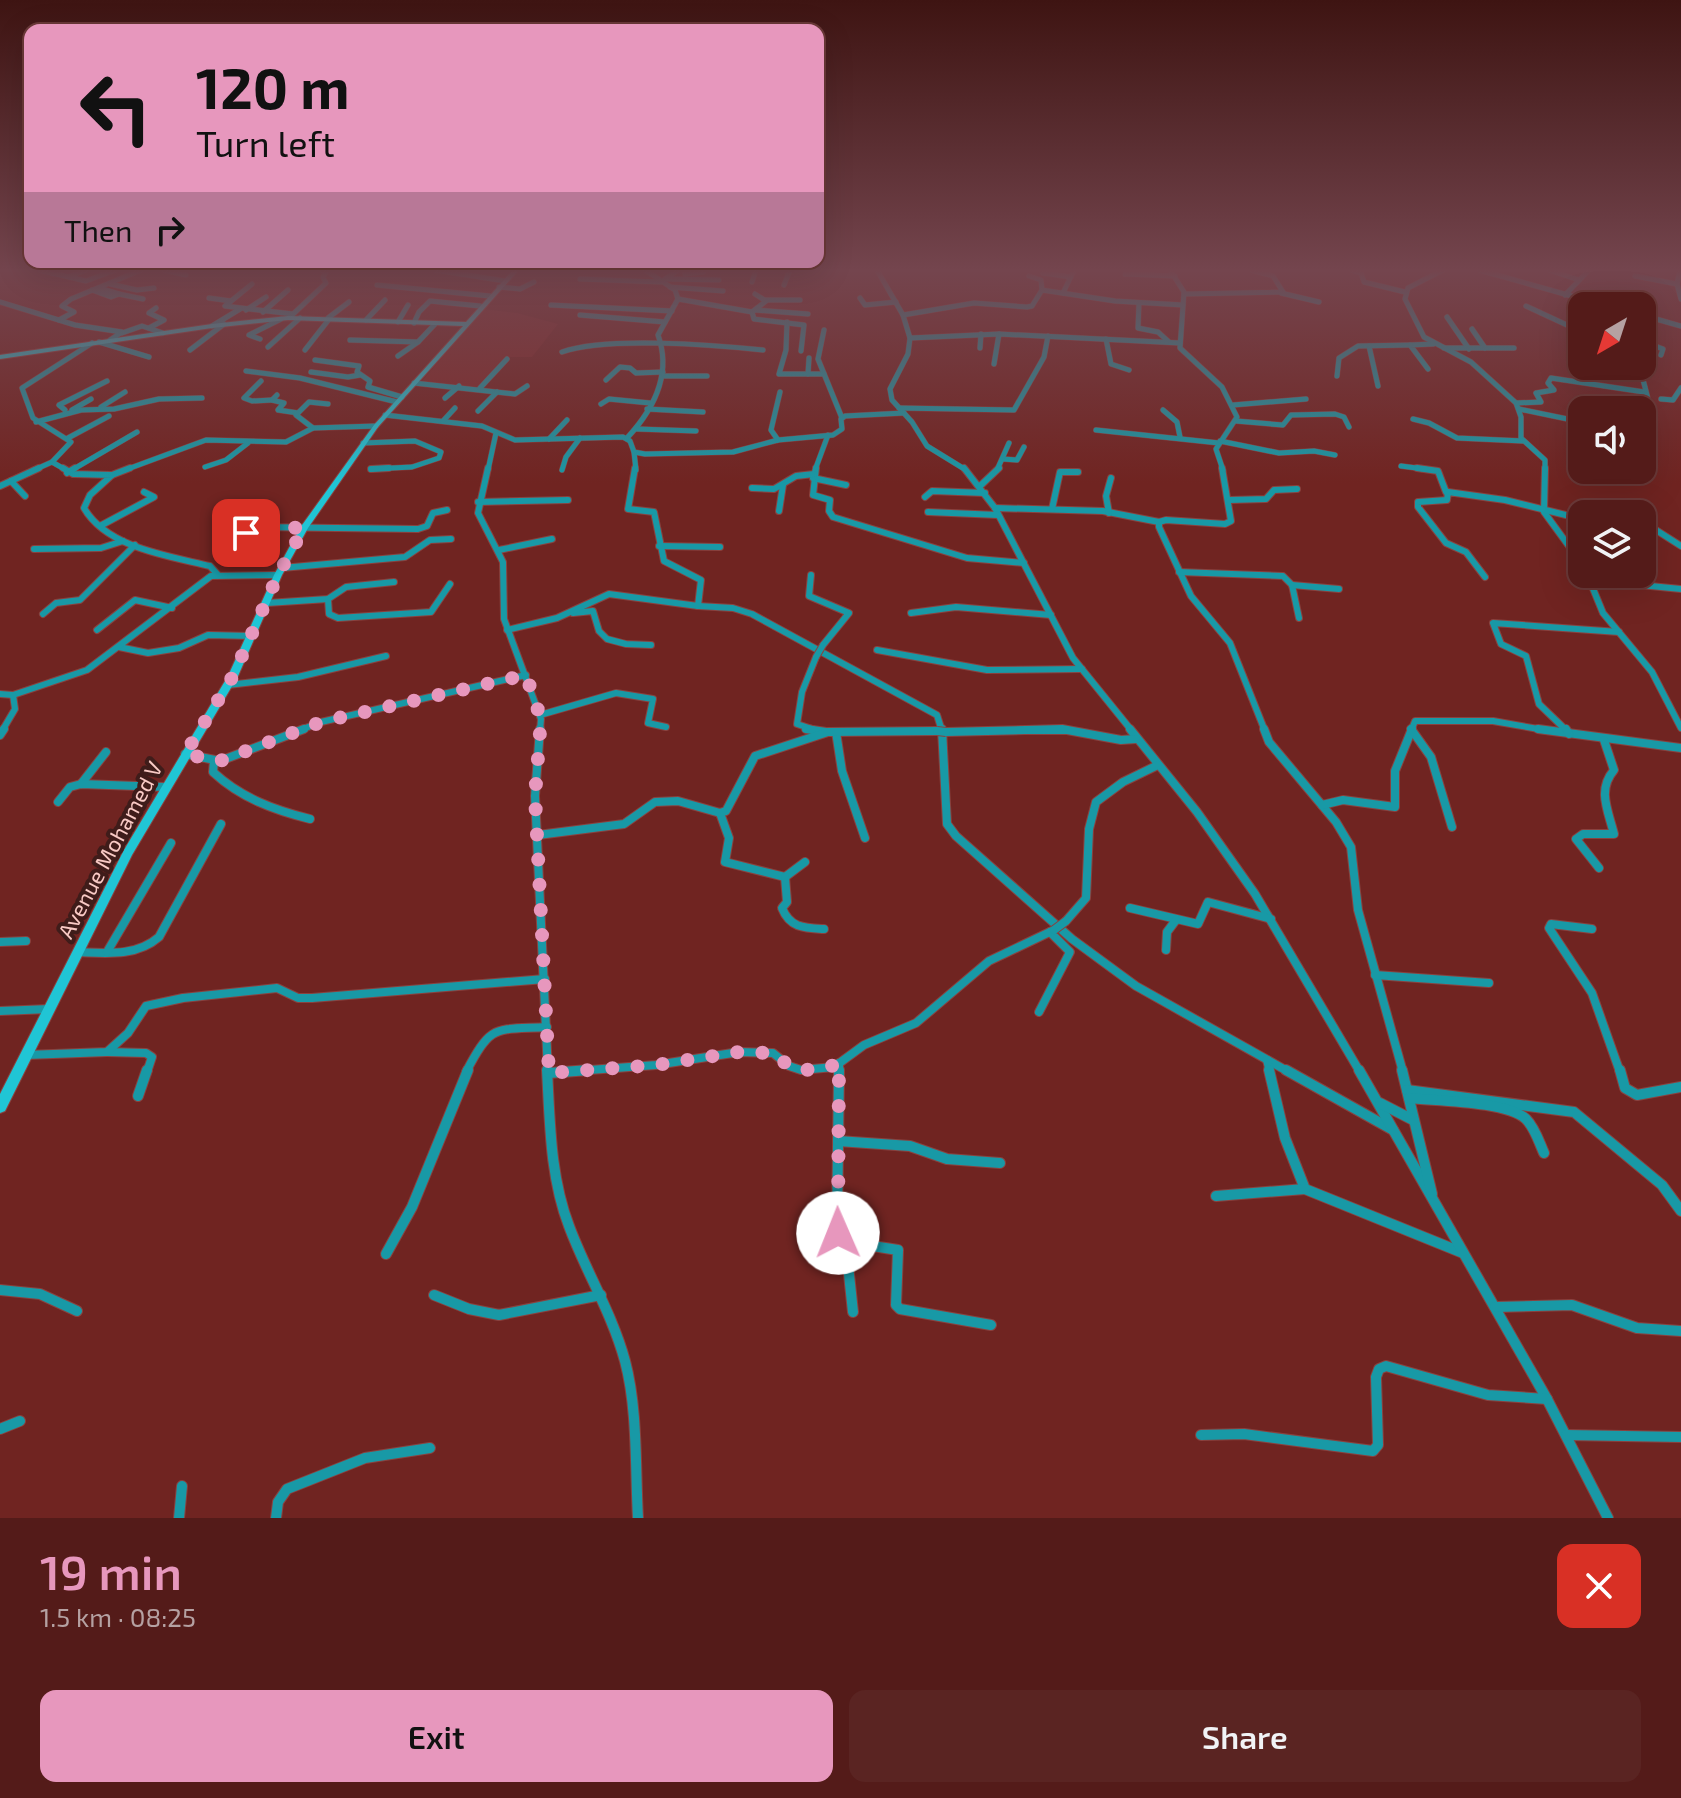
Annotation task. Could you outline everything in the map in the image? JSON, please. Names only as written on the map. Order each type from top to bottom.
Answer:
[{"type":"main road","points":[[0,357],[104,341]]},
{"type":"main road","name":"Avenue Mohamed V","points":[[0,1107],[165,787],[228,685],[280,572],[304,528],[376,426],[450,341]]},
{"type":"street","points":[[190,350],[202,341]]},
{"type":"street","points":[[268,347],[273,341]]},
{"type":"street","points":[[305,350],[312,341]]},
{"type":"street","points":[[379,341],[418,342]]},
{"type":"street","points":[[385,415],[487,427],[515,440],[627,438],[637,429],[663,374],[660,341]]},
{"type":"street","points":[[786,341],[779,374],[824,374]]},
{"type":"street","points":[[801,351],[802,341]]},
{"type":"street","points":[[634,452],[733,452],[778,440],[840,432],[842,418],[817,356],[821,341]]},
{"type":"street","points":[[910,341],[908,354],[890,389],[892,400],[927,446],[962,466],[982,490],[1082,669],[1218,840],[1271,919],[1379,1102],[1547,1399],[1608,1518]]},
{"type":"street","points":[[980,348],[981,341]]},
{"type":"street","points":[[994,364],[998,341]]},
{"type":"street","points":[[842,418],[901,410],[1014,410],[1044,357],[1047,341]]},
{"type":"street","points":[[1106,341],[1111,364],[1129,370]]},
{"type":"street","points":[[928,512],[1052,509],[1109,513],[1159,522],[1229,523],[1229,500],[1216,449],[1236,421],[1233,405],[1210,373],[1184,353],[1180,343],[1145,341]]},
{"type":"street","points":[[1430,341],[1471,362],[1517,406],[1568,419]]},
{"type":"street","points":[[1463,341],[1469,349]]},
{"type":"street","points":[[1480,341],[1485,348]]},
{"type":"street","points":[[0,486],[52,462],[71,444],[68,438],[36,422],[22,388],[96,342],[149,357]]},
{"type":"street","points":[[398,356],[418,342]]},
{"type":"street","points":[[1337,376],[1342,355],[1355,347],[1433,344]]},
{"type":"street","points":[[562,352],[578,346],[710,345],[763,350]]},
{"type":"street","points":[[1410,345],[1428,369]]},
{"type":"street","points":[[1369,346],[1378,386]]},
{"type":"street","points":[[1656,346],[1663,349],[1661,355]]},
{"type":"street","points":[[1442,348],[1514,348]]},
{"type":"street","points":[[808,374],[809,358]]},
{"type":"street","points":[[480,388],[507,359]]},
{"type":"street","points":[[315,360],[359,366],[357,372],[370,381],[368,387],[399,400]]},
{"type":"street","points":[[606,380],[620,367],[630,368],[639,374],[707,376]]},
{"type":"street","points":[[246,371],[300,378],[399,400]]},
{"type":"street","points":[[311,372],[348,377],[360,375]]},
{"type":"street","points":[[1517,406],[1541,402],[1536,393],[1554,390],[1548,383],[1551,378],[1644,392]]},
{"type":"street","points":[[1642,380],[1646,396]]},
{"type":"street","points":[[107,381],[59,405],[69,411],[115,408],[140,401],[202,398]]},
{"type":"street","points":[[261,381],[244,398],[252,401],[274,398],[284,403],[278,410],[298,413]]},
{"type":"street","points":[[414,383],[518,393],[527,386]]},
{"type":"street","points":[[445,398],[459,386]]},
{"type":"street","points":[[1661,399],[1673,400],[1681,388]]},
{"type":"street","points":[[99,408],[125,392]]},
{"type":"street","points":[[478,411],[497,392]]},
{"type":"street","points":[[778,440],[771,430],[780,392]]},
{"type":"street","points":[[36,422],[69,411],[91,399]]},
{"type":"street","points":[[601,404],[607,399],[703,412]]},
{"type":"street","points":[[1233,405],[1306,399]]},
{"type":"street","points":[[313,428],[296,418],[298,413],[309,402],[328,404]]},
{"type":"street","points":[[1517,406],[1523,441]]},
{"type":"street","points":[[443,421],[455,408]]},
{"type":"street","points":[[1163,410],[1178,424],[1180,437]]},
{"type":"street","points":[[1236,421],[1283,425],[1291,415],[1335,414],[1344,417],[1349,427]]},
{"type":"street","points":[[68,438],[109,416]]},
{"type":"street","points":[[1413,419],[1429,423],[1457,438],[1523,441],[1537,450],[1545,460],[1544,512],[1568,545]]},
{"type":"street","points":[[549,439],[567,420]]},
{"type":"street","points":[[218,575],[210,566],[123,541],[87,516],[85,501],[112,475],[202,441],[291,441],[313,428],[376,426]]},
{"type":"street","points":[[637,429],[696,431]]},
{"type":"street","points":[[1096,430],[1180,437],[1279,453],[1314,451],[1335,455]]},
{"type":"street","points":[[67,473],[137,432]]},
{"type":"street","points":[[496,433],[478,502],[482,524],[503,562],[506,625],[540,715],[535,796],[551,1149],[568,1224],[620,1344],[629,1382],[638,1518]]},
{"type":"street","points":[[828,435],[814,476],[813,496],[830,500],[829,511],[833,517],[967,558],[1024,563]]},
{"type":"street","points":[[562,470],[566,457],[580,438]]},
{"type":"street","points":[[627,438],[634,452],[636,475],[630,490],[628,509],[654,512],[659,546],[668,565],[701,580],[698,604]]},
{"type":"street","points":[[205,467],[226,460],[249,442]]},
{"type":"street","points":[[363,443],[434,445],[441,452],[439,458],[424,465],[371,469]]},
{"type":"street","points":[[982,490],[994,475],[1009,443]]},
{"type":"street","points":[[1003,459],[1017,460],[1024,447]]},
{"type":"street","points":[[52,462],[67,473],[112,475]]},
{"type":"street","points":[[1401,466],[1437,470],[1447,500],[1420,501],[1418,507],[1446,543],[1466,552],[1485,577]]},
{"type":"street","points":[[1052,509],[1060,472],[1078,472]]},
{"type":"street","points":[[752,488],[774,489],[796,476],[814,476],[846,485]]},
{"type":"street","points":[[1109,513],[1106,496],[1111,478]]},
{"type":"street","points":[[11,481],[25,496]]},
{"type":"street","points":[[779,511],[783,485]]},
{"type":"street","points":[[1229,500],[1266,499],[1274,490],[1297,489]]},
{"type":"street","points":[[925,497],[932,491],[982,490]]},
{"type":"street","points":[[100,526],[154,497],[144,492]]},
{"type":"street","points":[[1446,492],[1505,500],[1568,516]]},
{"type":"street","points":[[478,502],[568,500]]},
{"type":"street","points":[[225,552],[253,528],[418,529],[427,526],[433,513],[447,510]]},
{"type":"street","points":[[1159,522],[1162,536],[1191,596],[1230,643],[1269,742],[1344,832],[1351,847],[1355,895],[1375,975],[1391,1023],[1436,1207]]},
{"type":"street","points":[[1656,530],[1681,546]]},
{"type":"street","points":[[0,694],[13,695],[81,673],[172,608],[206,578],[405,557],[430,540],[451,539]]},
{"type":"street","points":[[499,550],[552,539]]},
{"type":"street","points":[[34,549],[101,548],[123,541]]},
{"type":"street","points":[[43,614],[56,603],[80,600],[135,545]]},
{"type":"street","points":[[659,546],[720,547]]},
{"type":"street","points":[[1179,572],[1279,575],[1292,585],[1339,589]]},
{"type":"street","points":[[811,575],[809,596],[849,613],[816,657],[802,692],[797,724],[802,728],[832,732],[1062,729],[1121,740],[1136,739]]},
{"type":"street","points":[[267,603],[324,599],[346,587],[394,582]]},
{"type":"street","points":[[324,599],[329,614],[338,618],[431,612],[450,584]]},
{"type":"street","points":[[1292,585],[1299,618]]},
{"type":"street","points":[[1656,586],[1681,589]]},
{"type":"street","points":[[1593,588],[1603,613],[1652,672],[1681,728]]},
{"type":"street","points":[[567,614],[609,594],[733,608],[752,614],[937,715],[942,723],[947,824],[956,836],[1072,939],[1136,986],[1394,1131]]},
{"type":"street","points":[[97,630],[137,599],[172,608]]},
{"type":"street","points":[[911,613],[927,606],[1051,615]]},
{"type":"street","points":[[506,625],[593,611],[603,637],[637,646],[651,645]]},
{"type":"street","points":[[1569,734],[1563,722],[1543,711],[1539,704],[1526,656],[1501,644],[1493,623],[1619,632]]},
{"type":"street","points":[[119,647],[148,653],[179,648],[208,635],[253,636]]},
{"type":"street","points":[[877,650],[987,670],[1082,669]]},
{"type":"street","points":[[228,685],[298,677],[386,656]]},
{"type":"street","points":[[185,754],[214,761],[228,759],[321,722],[526,675]]},
{"type":"street","points":[[540,715],[621,693],[653,699],[648,723],[666,727]]},
{"type":"street","points":[[0,735],[15,709],[13,695]]},
{"type":"street","points":[[1322,805],[1343,800],[1395,807],[1395,771],[1411,728],[1419,720],[1478,721],[1681,748]]},
{"type":"street","points":[[1411,728],[1431,757],[1452,827]]},
{"type":"street","points":[[538,835],[624,824],[646,806],[664,800],[720,813],[726,811],[755,756],[832,732]]},
{"type":"street","points":[[832,732],[865,838]]},
{"type":"street","points":[[1599,868],[1576,839],[1583,834],[1614,834],[1604,791],[1605,781],[1614,770],[1604,740]]},
{"type":"street","points":[[81,784],[106,752]]},
{"type":"street","points":[[214,761],[213,772],[227,785],[275,810],[310,819]]},
{"type":"street","points":[[549,1073],[656,1065],[739,1052],[773,1053],[789,1066],[801,1070],[824,1069],[839,1063],[864,1045],[902,1032],[989,961],[1052,931],[1066,921],[1086,898],[1089,829],[1096,802],[1123,782],[1158,765]]},
{"type":"street","points":[[58,802],[70,787],[81,784],[165,787]]},
{"type":"street","points":[[720,813],[729,838],[725,862],[785,877]]},
{"type":"street","points":[[78,952],[145,948],[154,942],[221,824]]},
{"type":"street","points":[[107,952],[171,843]]},
{"type":"street","points":[[785,877],[805,862]]},
{"type":"street","points":[[785,877],[787,902],[782,908],[787,920],[801,928],[824,929]]},
{"type":"street","points":[[1130,908],[1198,924],[1208,902],[1271,919]]},
{"type":"street","points":[[1166,950],[1167,932],[1176,920]]},
{"type":"street","points":[[1592,929],[1551,924],[1549,928],[1555,943],[1585,981],[1599,1009],[1612,1037],[1625,1088],[1637,1095],[1681,1087]]},
{"type":"street","points":[[1039,1012],[1070,952],[1052,931]]},
{"type":"street","points":[[0,942],[26,941]]},
{"type":"street","points":[[1375,975],[1489,983]]},
{"type":"street","points":[[107,1052],[128,1033],[146,1006],[183,998],[277,988],[298,998],[312,998],[545,979]]},
{"type":"street","points":[[0,1011],[49,1009]]},
{"type":"street","points":[[386,1254],[412,1207],[458,1088],[484,1039],[496,1030],[547,1027]]},
{"type":"street","points":[[26,1055],[146,1053],[152,1057],[138,1096]]},
{"type":"street","points":[[1267,1060],[1285,1138],[1305,1189]]},
{"type":"street","points":[[839,1063],[837,1223],[853,1312]]},
{"type":"street","points":[[1408,1094],[1520,1114],[1527,1120],[1544,1153]]},
{"type":"street","points":[[1408,1094],[1574,1112],[1662,1185],[1681,1211]]},
{"type":"street","points":[[1379,1102],[1413,1120]]},
{"type":"street","points":[[838,1141],[910,1146],[947,1159],[1000,1163]]},
{"type":"street","points":[[1216,1196],[1305,1189],[1464,1254]]},
{"type":"street","points":[[841,1241],[898,1250],[897,1307],[991,1325]]},
{"type":"street","points":[[0,1290],[24,1291],[67,1303],[77,1311]]},
{"type":"street","points":[[434,1295],[469,1309],[499,1315],[601,1295]]},
{"type":"street","points":[[1495,1307],[1572,1305],[1626,1326],[1681,1331]]},
{"type":"street","points":[[1201,1435],[1244,1434],[1373,1451],[1378,1445],[1376,1377],[1379,1369],[1386,1366],[1488,1395],[1547,1399]]},
{"type":"street","points":[[0,1429],[20,1421]]},
{"type":"street","points":[[1566,1435],[1681,1437]]},
{"type":"street","points":[[276,1518],[278,1502],[287,1489],[365,1458],[430,1448]]},
{"type":"street","points":[[179,1518],[182,1486]]},
{"type":"shaded area","points":[[456,341],[545,341],[532,357],[509,357],[480,387],[420,383]]},
{"type":"route","points":[[246,533],[260,527],[304,528],[278,575],[233,676],[185,754],[220,761],[321,722],[526,675],[541,719],[535,796],[549,1073],[670,1064],[739,1052],[773,1053],[789,1066],[801,1070],[824,1069],[839,1063],[838,1233]]}]
